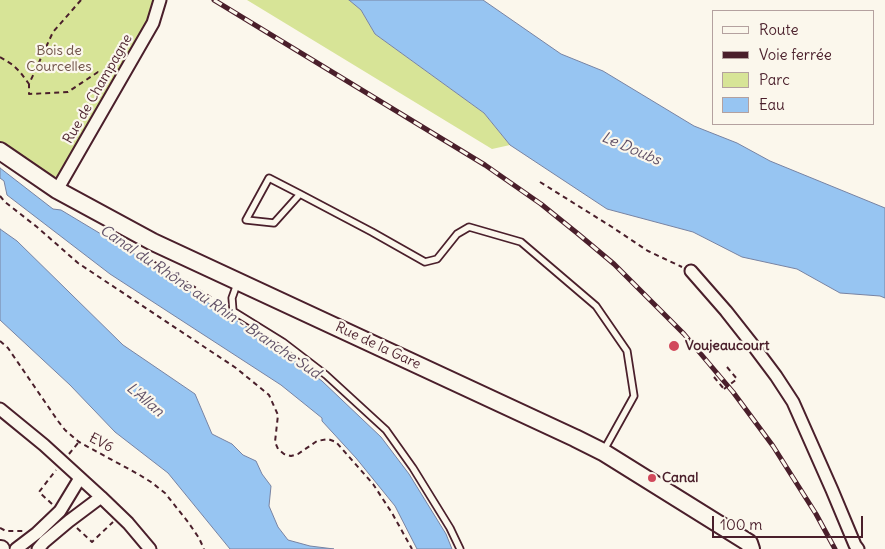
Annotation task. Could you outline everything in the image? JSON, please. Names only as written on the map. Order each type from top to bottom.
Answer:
[{"type":"main road","name":"Rue de la Gare","points":[[0,151],[56,190],[153,242],[603,452],[749,543],[752,549]]},
{"type":"street","name":"Rue de Champagne","points":[[56,190],[153,23],[160,0]]},
{"type":"street","points":[[691,271],[726,310],[793,402],[858,549]]},
{"type":"street","points":[[0,409],[44,445],[101,497],[128,523],[150,549]]},
{"type":"street","points":[[16,549],[37,533],[60,511],[80,478]]},
{"type":"street","points":[[38,549],[69,521],[101,497]]},
{"type":"lane","points":[[300,194],[274,223],[246,220],[269,178],[300,194],[372,232],[425,262],[437,258],[457,234],[469,227],[521,242],[529,248],[596,306],[627,350],[634,396],[603,452]]},
{"type":"lane","points":[[238,281],[232,298],[233,311],[283,342],[326,375],[386,430],[414,468],[450,528],[460,549]]},
{"type":"path","points":[[81,0],[53,32],[29,84],[29,94],[68,92],[98,72],[118,84]]},
{"type":"path","points":[[0,57],[12,64],[29,84]]},
{"type":"path","points":[[540,182],[648,251],[691,271]]},
{"type":"path","points":[[0,196],[78,262],[236,368],[269,395],[278,415],[275,442],[278,449],[284,454],[291,456],[298,454],[317,441],[328,439],[336,442],[373,484],[412,549]]},
{"type":"path","points":[[119,240],[233,311]]},
{"type":"path","name":"EV6","points":[[0,341],[8,348],[66,430],[79,442],[138,474],[165,493],[188,522],[204,549]]},
{"type":"path","points":[[714,377],[724,389],[737,379],[727,367]]},
{"type":"path","points":[[65,458],[79,442]]},
{"type":"green space","name":"Bois de Courcelles","points":[[0,0],[155,0],[149,21],[60,177],[49,176],[0,143]]},
{"type":"green space","points":[[247,0],[349,0],[361,10],[375,34],[484,113],[510,145],[492,149]]},
{"type":"water","name":"Le Doubs","points":[[349,0],[483,0],[561,54],[603,71],[694,126],[737,143],[770,161],[885,208],[885,298],[840,293],[797,269],[742,257],[693,232],[607,209],[510,145],[484,113],[375,34],[361,10]]},
{"type":"water","points":[[0,168],[53,209],[61,210],[136,255],[152,268],[255,332],[322,381],[381,437],[409,474],[446,534],[452,549],[417,549],[395,506],[356,458],[322,421],[322,418],[281,385],[110,274],[7,195],[4,181],[0,178]]},
{"type":"water","name":"L'Allan","points":[[0,229],[17,241],[123,345],[195,394],[212,434],[232,444],[243,455],[256,461],[262,474],[271,486],[269,506],[278,527],[288,540],[310,546],[334,549],[230,549],[168,473],[115,432],[70,385],[0,320]]},
{"type":"railway","points":[[214,0],[485,165],[541,204],[614,264],[684,334],[733,392],[773,446],[816,514],[835,549]]},
{"type":"place","name":"Voujeaucourt","points":[[674,346]]},
{"type":"place","name":"Canal","points":[[652,478]]},
{"type":"water label","name":"Canal du Rhône au Rhin - Branche Sud","points":[[210,302]]}]
